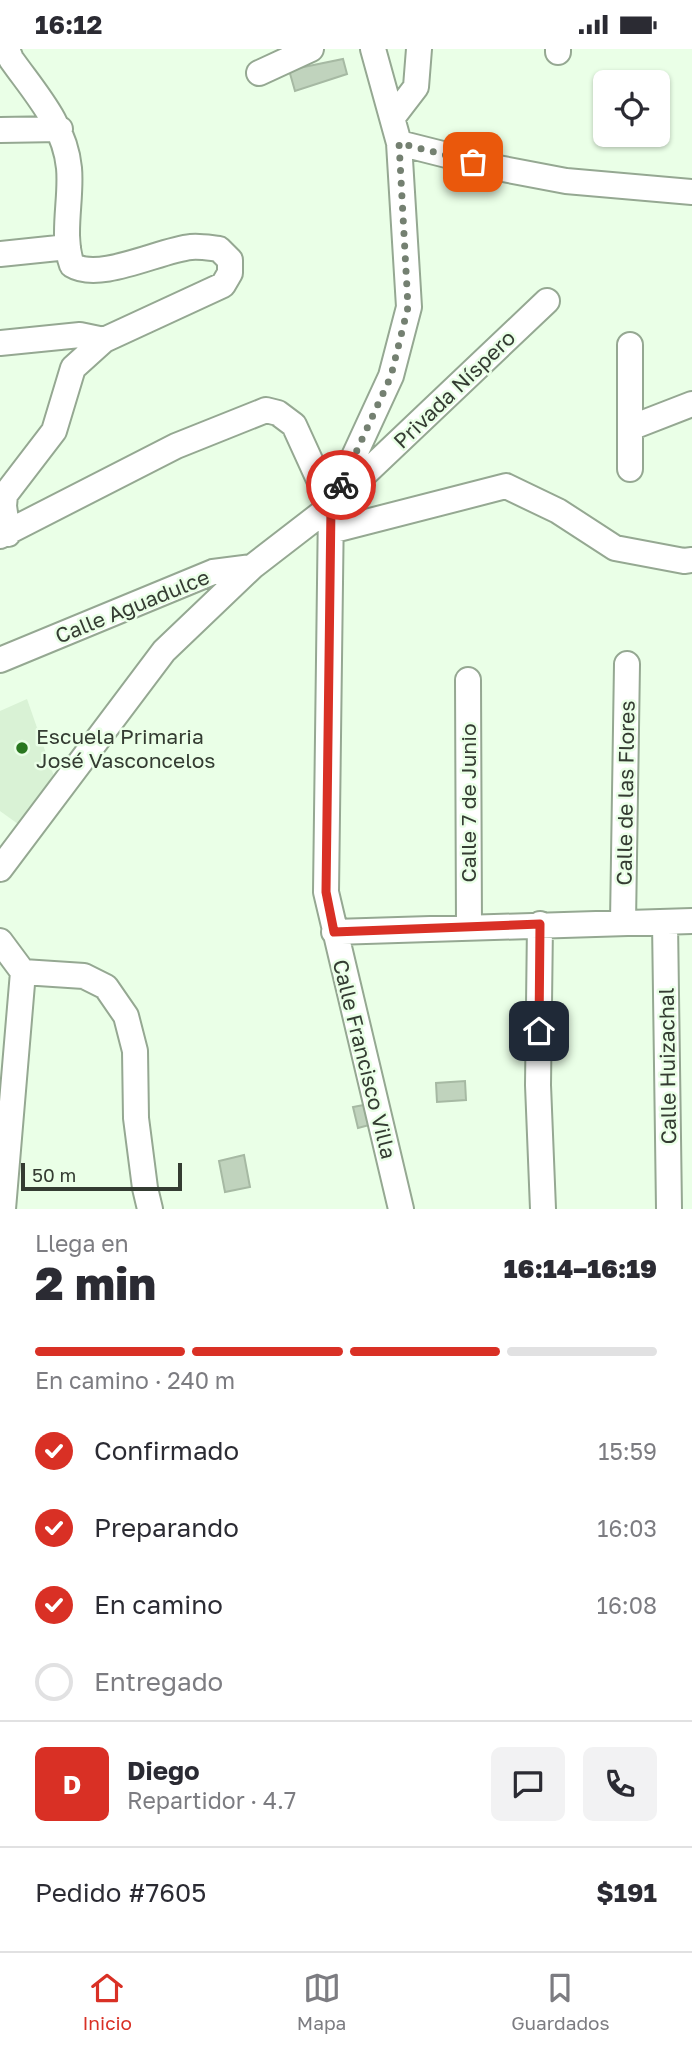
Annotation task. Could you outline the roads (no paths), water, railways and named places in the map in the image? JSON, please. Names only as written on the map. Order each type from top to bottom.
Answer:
[{"type":"street","points":[[7,49],[11,59],[60,128],[69,167],[68,247],[72,265],[80,270],[121,266],[192,246],[219,249],[230,260],[230,273],[223,285],[104,340],[73,368],[54,431],[5,495],[4,535],[176,446],[267,411],[278,413],[294,425],[331,518]]},
{"type":"street","points":[[259,73],[311,49]]},
{"type":"street","points":[[331,518],[391,376],[408,307],[399,143],[373,49]]},
{"type":"street","points":[[393,117],[416,87],[419,49]]},
{"type":"street","points":[[0,130],[60,128]]},
{"type":"street","points":[[399,143],[498,168],[566,181],[692,192]]},
{"type":"street","points":[[0,254],[68,247]]},
{"type":"street","name":"Privada Níspero","points":[[331,518],[466,376],[547,301]]},
{"type":"street","points":[[0,344],[80,335],[104,340]]},
{"type":"street","points":[[629,345],[629,469]]},
{"type":"street","points":[[629,428],[692,404]]},
{"type":"street","points":[[0,869],[164,651],[252,567],[331,518],[506,486],[558,511],[615,548],[684,561],[692,560]]},
{"type":"street","name":"Calle Francisco Villa","points":[[331,518],[326,892],[401,1209]]},
{"type":"street","name":"Calle Aguadulce","points":[[0,660],[213,572],[252,567]]},
{"type":"street","name":"Calle de las Flores","points":[[623,922],[626,664]]},
{"type":"street","name":"Calle 7 de Junio","points":[[468,680],[469,927]]},
{"type":"street","points":[[334,932],[692,921]]},
{"type":"street","name":"Calle Huizachal","points":[[665,922],[669,1209]]},
{"type":"street","points":[[540,924],[538,1085],[543,1209]]},
{"type":"street","points":[[0,941],[23,972],[3,1209]]},
{"type":"street","points":[[0,997],[23,972]]},
{"type":"street","points":[[23,972],[84,976],[106,987],[126,1016],[135,1051],[136,1118],[150,1209]]},
{"type":"place","name":"Escuela Primaria José Vasconcelos","points":[[22,748]]}]
